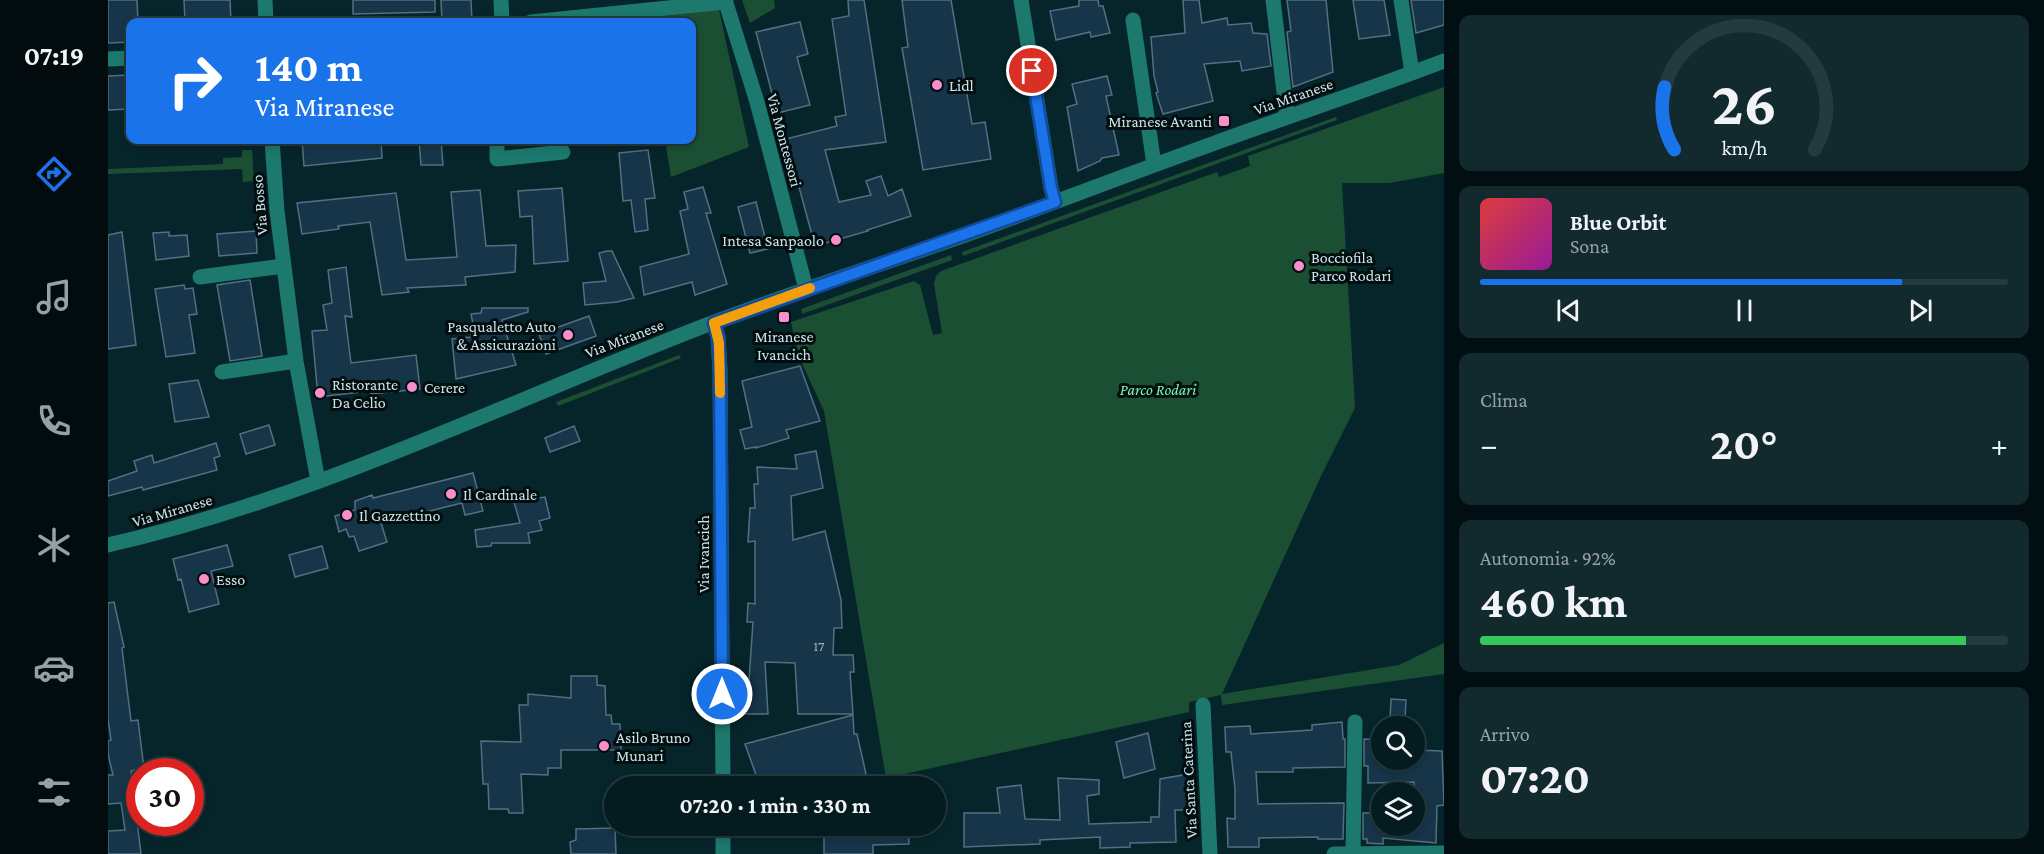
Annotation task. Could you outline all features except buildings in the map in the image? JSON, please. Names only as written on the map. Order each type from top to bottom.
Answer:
[{"type":"street","points":[[265,0],[266,18]]},
{"type":"street","points":[[501,0],[502,18]]},
{"type":"street","points":[[1021,0],[1055,202]]},
{"type":"street","points":[[1274,0],[1287,117]]},
{"type":"street","points":[[1401,0],[1412,73]]},
{"type":"street","points":[[568,18],[725,1]]},
{"type":"street","name":"Via Montessori","points":[[725,1],[757,102],[806,290]]},
{"type":"street","points":[[1133,20],[1154,165]]},
{"type":"street","points":[[108,59],[126,58]]},
{"type":"street","name":"Via Miranese","points":[[108,545],[205,520],[318,482],[600,366],[714,323],[1444,61]]},
{"type":"street","name":"Via Bosso","points":[[272,144],[277,211],[296,361],[318,482]]},
{"type":"street","points":[[497,144],[497,159],[563,152]]},
{"type":"street","points":[[200,277],[284,266]]},
{"type":"street","name":"Via Ivancich","points":[[714,323],[718,337],[720,370],[723,776]]},
{"type":"street","points":[[222,372],[296,361]]},
{"type":"street","name":"Via Santa Caterina","points":[[1203,705],[1210,854]]},
{"type":"street","points":[[1353,854],[1355,722]]},
{"type":"street","points":[[723,836],[723,854]]},
{"type":"street","points":[[1334,854],[1444,853]]},
{"type":"green space","points":[[742,0],[774,0],[775,8],[750,23]]},
{"type":"green space","points":[[719,10],[749,147],[671,177],[666,144],[696,144],[696,18],[646,18]]},
{"type":"green space","name":"Parco Rodari","points":[[1444,87],[1444,173],[1390,183],[1342,183],[1355,408],[1321,476],[1222,694],[1399,665],[1444,643],[1444,674],[1222,705],[1221,695],[1189,702],[1189,712],[895,776],[886,776],[824,411],[798,355],[791,322],[914,281],[920,285],[933,335],[942,333],[934,284],[936,276],[941,271],[1217,172],[1219,177],[1250,166],[1248,156]]},
{"type":"green space","points":[[1336,117],[1337,120],[963,256],[962,252]]},
{"type":"green space","points":[[242,150],[252,150],[254,181],[243,182],[242,169],[108,174],[108,169],[223,164],[223,158],[242,157]]},
{"type":"green space","points":[[951,255],[952,260],[802,314],[801,309]]},
{"type":"green space","points":[[679,355],[681,358],[558,406],[556,402]]},
{"type":"slow traffic","points":[[720,393],[719,343],[714,323],[810,288]]},
{"type":"place","name":"Lidl","points":[[937,85]]},
{"type":"place","name":"Miranese Avanti","points":[[1224,121]]},
{"type":"place","name":"Intesa Sanpaolo","points":[[836,240]]},
{"type":"place","name":"Bocciofila Parco Rodari","points":[[1299,266]]},
{"type":"place","name":"Miranese Ivancich","points":[[784,317]]},
{"type":"place","name":"Pasqualetto Auto & Assicurazioni","points":[[568,335]]},
{"type":"place","name":"Cerere","points":[[412,387]]},
{"type":"place","name":"Ristorante Da Celio","points":[[320,393]]},
{"type":"place","name":"Il Cardinale","points":[[451,494]]},
{"type":"place","name":"Il Gazzettino","points":[[347,515]]},
{"type":"place","name":"Esso","points":[[204,579]]},
{"type":"place","name":"Asilo Bruno Munari","points":[[604,746]]},
{"type":"route","points":[[722,694],[720,370],[719,343],[714,323],[1055,202],[1032,71]]}]
